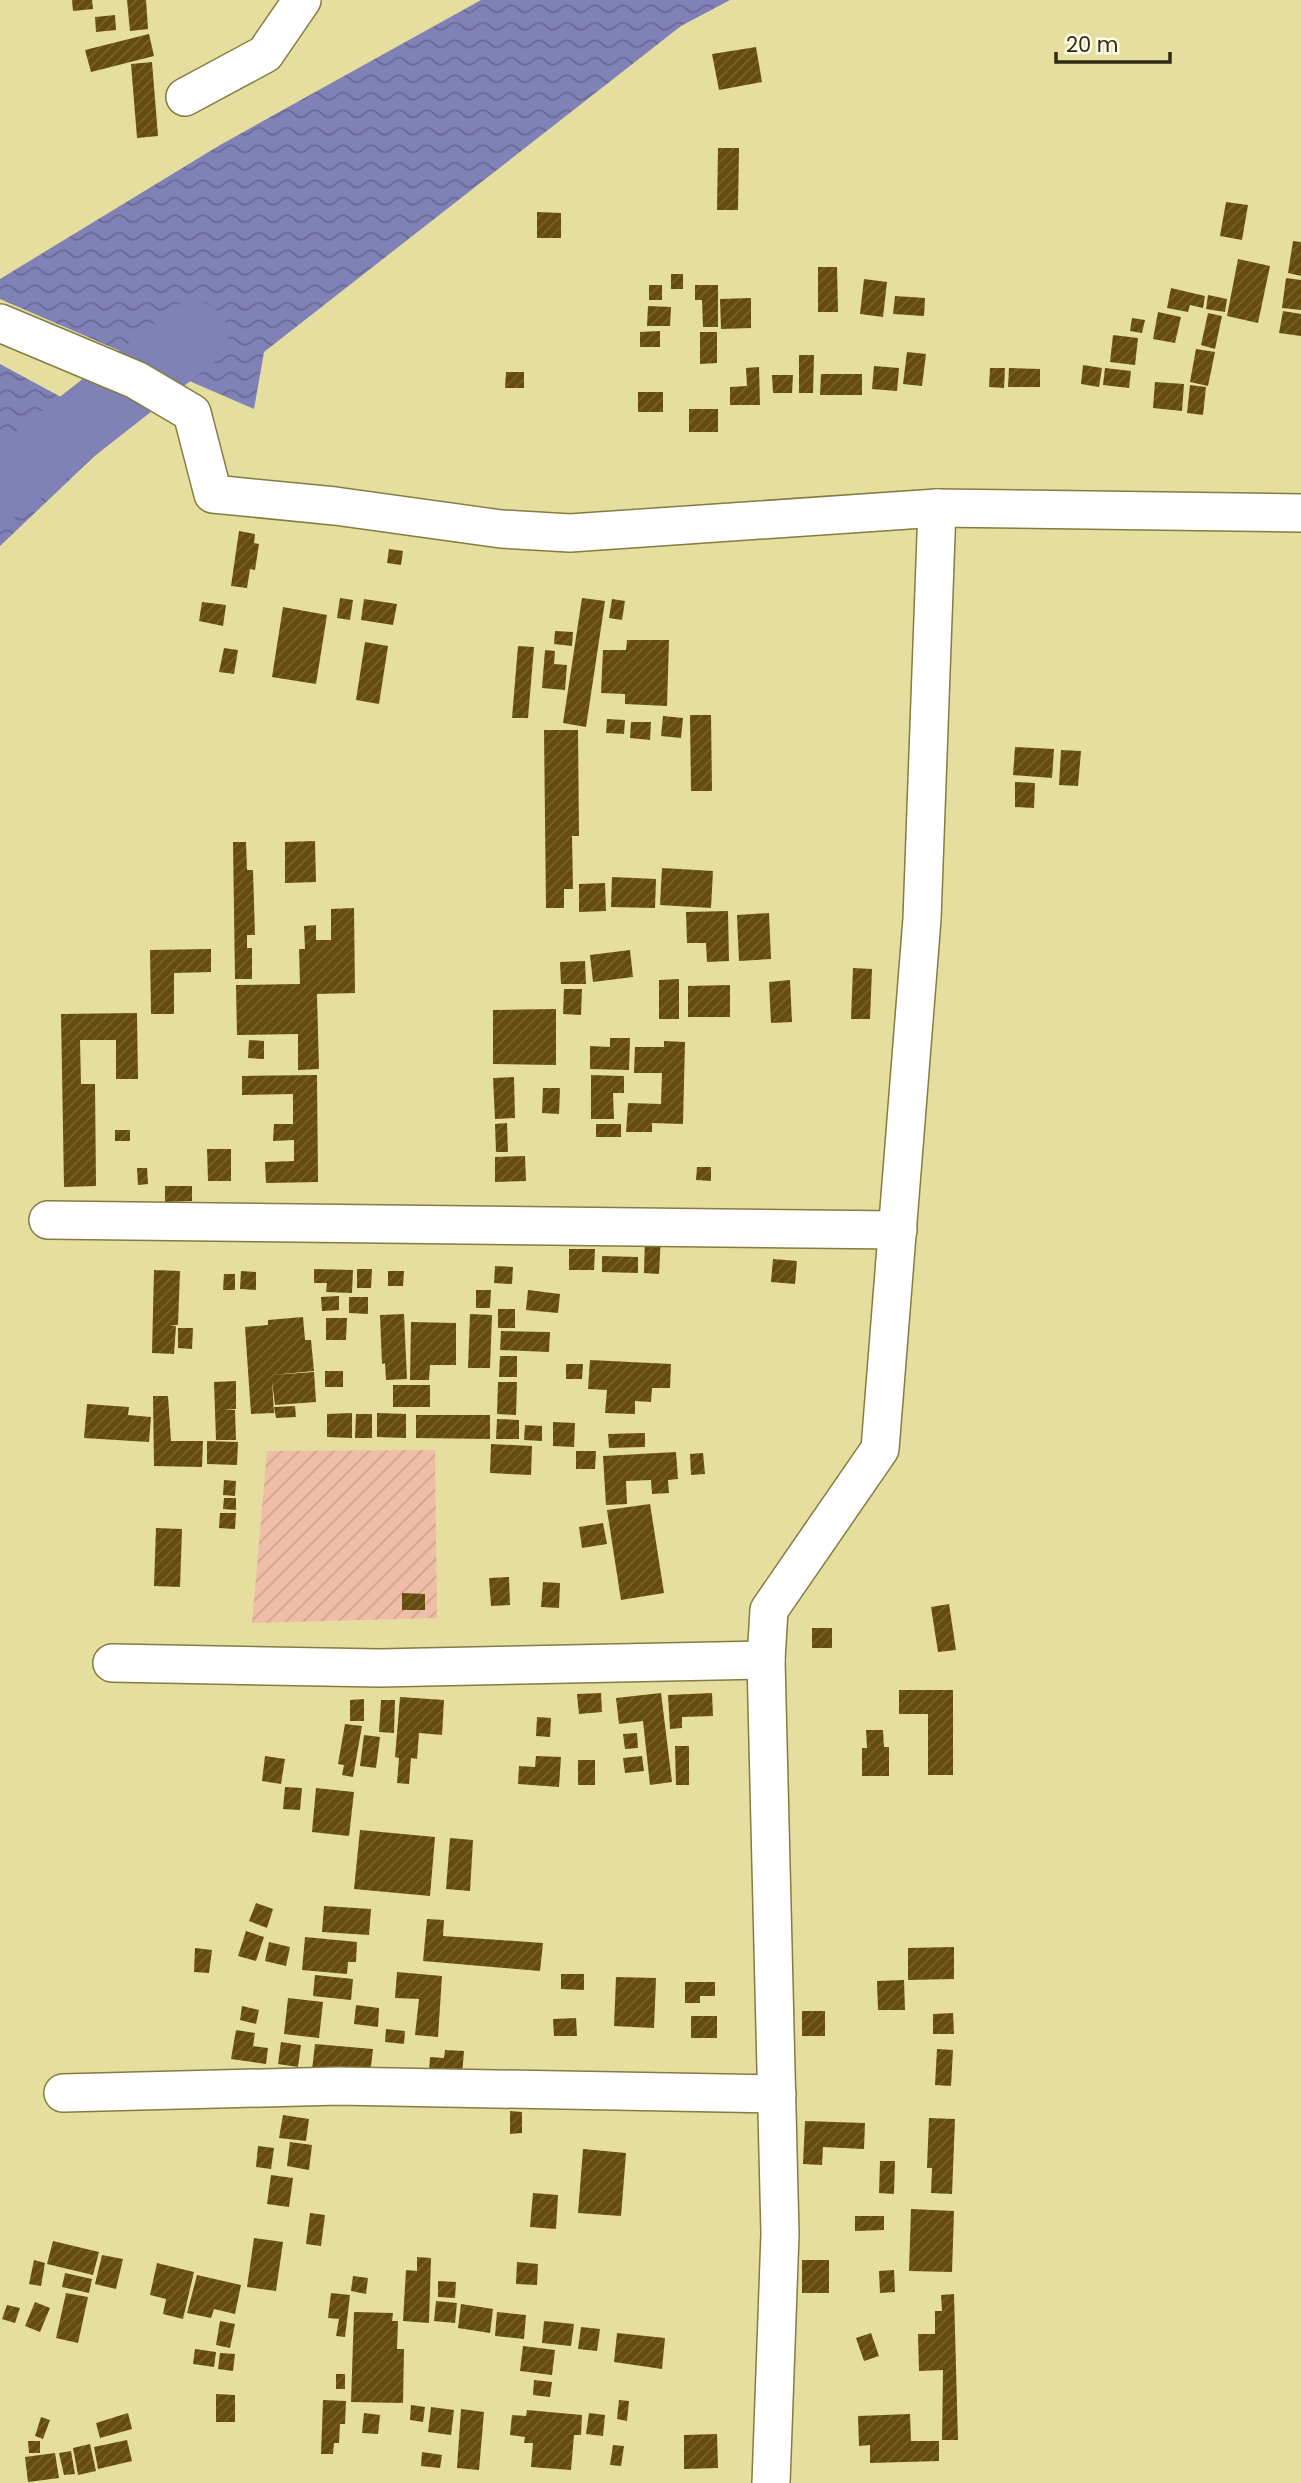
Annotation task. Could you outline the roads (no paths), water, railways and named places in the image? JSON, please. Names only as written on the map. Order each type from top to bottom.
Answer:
[{"type":"street","points":[[185,97],[265,54],[302,0]]},
{"type":"street","points":[[0,323],[136,380],[192,413],[213,494],[335,506],[502,530],[570,533],[937,508],[1301,513]]},
{"type":"street","points":[[771,2483],[780,2234],[766,1660],[769,1611],[880,1449],[922,919],[937,508]]},
{"type":"street","points":[[48,1220],[898,1230]]},
{"type":"street","points":[[112,1663],[379,1668],[766,1660]]},
{"type":"street","points":[[63,2093],[338,2086],[777,2094]]},
{"type":"water","points":[[481,0],[730,0],[681,26],[264,352],[254,409],[0,299],[0,279],[220,145]]},
{"type":"water","points":[[0,364],[122,430],[0,546]]},
{"type":"waterway","points":[[0,487],[194,335]]}]
